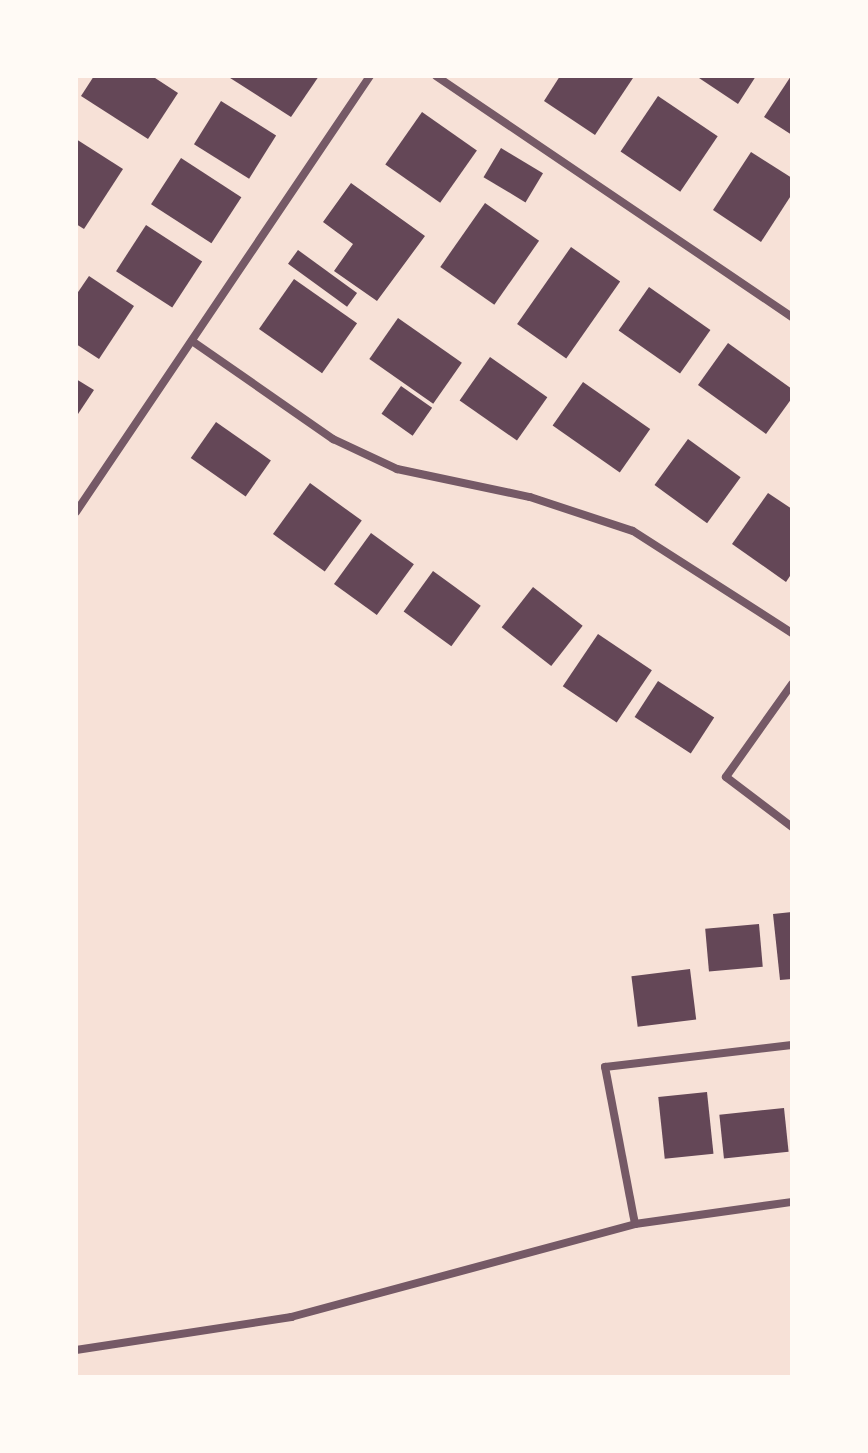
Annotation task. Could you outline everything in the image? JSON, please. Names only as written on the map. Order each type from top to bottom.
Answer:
[{"type":"street","points":[[76,512],[370,76]]},
{"type":"street","points":[[436,76],[792,317]]},
{"type":"street","points":[[192,341],[333,439],[397,469],[530,497],[633,531],[792,633]]},
{"type":"street","points":[[792,684],[726,777],[792,827]]},
{"type":"street","points":[[635,1224],[605,1067],[792,1045]]},
{"type":"street","points":[[76,1350],[291,1317],[635,1224],[792,1202]]},
{"type":"building","points":[[94,76],[152,76],[178,93],[148,139],[81,96]]},
{"type":"building","points":[[227,76],[319,76],[291,117]]},
{"type":"building","points":[[560,76],[633,78],[595,135],[544,101]]},
{"type":"building","points":[[696,76],[756,76],[738,104]]},
{"type":"building","points":[[792,76],[792,135],[764,117]]},
{"type":"building","points":[[658,96],[718,136],[680,192],[621,152]]},
{"type":"building","points":[[221,101],[276,135],[249,179],[194,144]]},
{"type":"building","points":[[422,112],[477,150],[440,203],[385,164]]},
{"type":"building","points":[[76,139],[123,169],[84,229],[76,224]]},
{"type":"building","points":[[501,148],[543,173],[525,202],[483,177]]},
{"type":"building","points":[[751,152],[792,178],[792,194],[761,242],[713,210]]},
{"type":"building","points":[[181,158],[241,197],[211,243],[151,204]]},
{"type":"building","points":[[351,183],[425,236],[377,301],[334,271],[353,244],[323,222]]},
{"type":"building","points":[[485,203],[539,241],[494,305],[440,267]]},
{"type":"building","points":[[146,225],[202,261],[172,308],[116,271]]},
{"type":"building","points":[[571,247],[620,281],[566,358],[517,324]]},
{"type":"building","points":[[298,250],[357,293],[347,307],[288,264]]},
{"type":"building","points":[[89,276],[134,306],[99,359],[76,344],[76,295]]},
{"type":"building","points":[[294,279],[357,323],[322,373],[259,329]]},
{"type":"building","points":[[649,287],[710,330],[680,373],[619,330]]},
{"type":"building","points":[[398,318],[462,363],[433,404],[369,359]]},
{"type":"building","points":[[728,343],[792,389],[792,398],[766,434],[698,385]]},
{"type":"building","points":[[490,357],[547,397],[517,441],[460,400]]},
{"type":"building","points":[[76,379],[94,390],[76,417]]},
{"type":"building","points":[[583,382],[650,429],[620,472],[553,425]]},
{"type":"building","points":[[401,386],[432,408],[413,436],[381,414]]},
{"type":"building","points":[[216,422],[271,460],[246,496],[191,458]]},
{"type":"building","points":[[688,439],[741,477],[707,523],[654,485]]},
{"type":"building","points":[[310,483],[362,521],[325,572],[273,534]]},
{"type":"building","points":[[768,493],[792,509],[792,573],[786,582],[732,544]]},
{"type":"building","points":[[371,533],[414,564],[377,615],[334,584]]},
{"type":"building","points":[[433,571],[481,606],[451,646],[404,611]]},
{"type":"building","points":[[533,587],[583,626],[551,666],[502,627]]},
{"type":"building","points":[[598,634],[652,670],[617,723],[563,686]]},
{"type":"building","points":[[658,681],[714,717],[691,754],[635,717]]},
{"type":"building","points":[[792,912],[792,979],[780,980],[773,914]]},
{"type":"building","points":[[759,924],[763,967],[709,972],[705,929]]},
{"type":"building","points":[[690,969],[696,1020],[638,1027],[631,976]]},
{"type":"building","points":[[707,1092],[713,1154],[665,1159],[658,1097]]},
{"type":"building","points":[[784,1108],[789,1152],[724,1159],[719,1115]]}]
